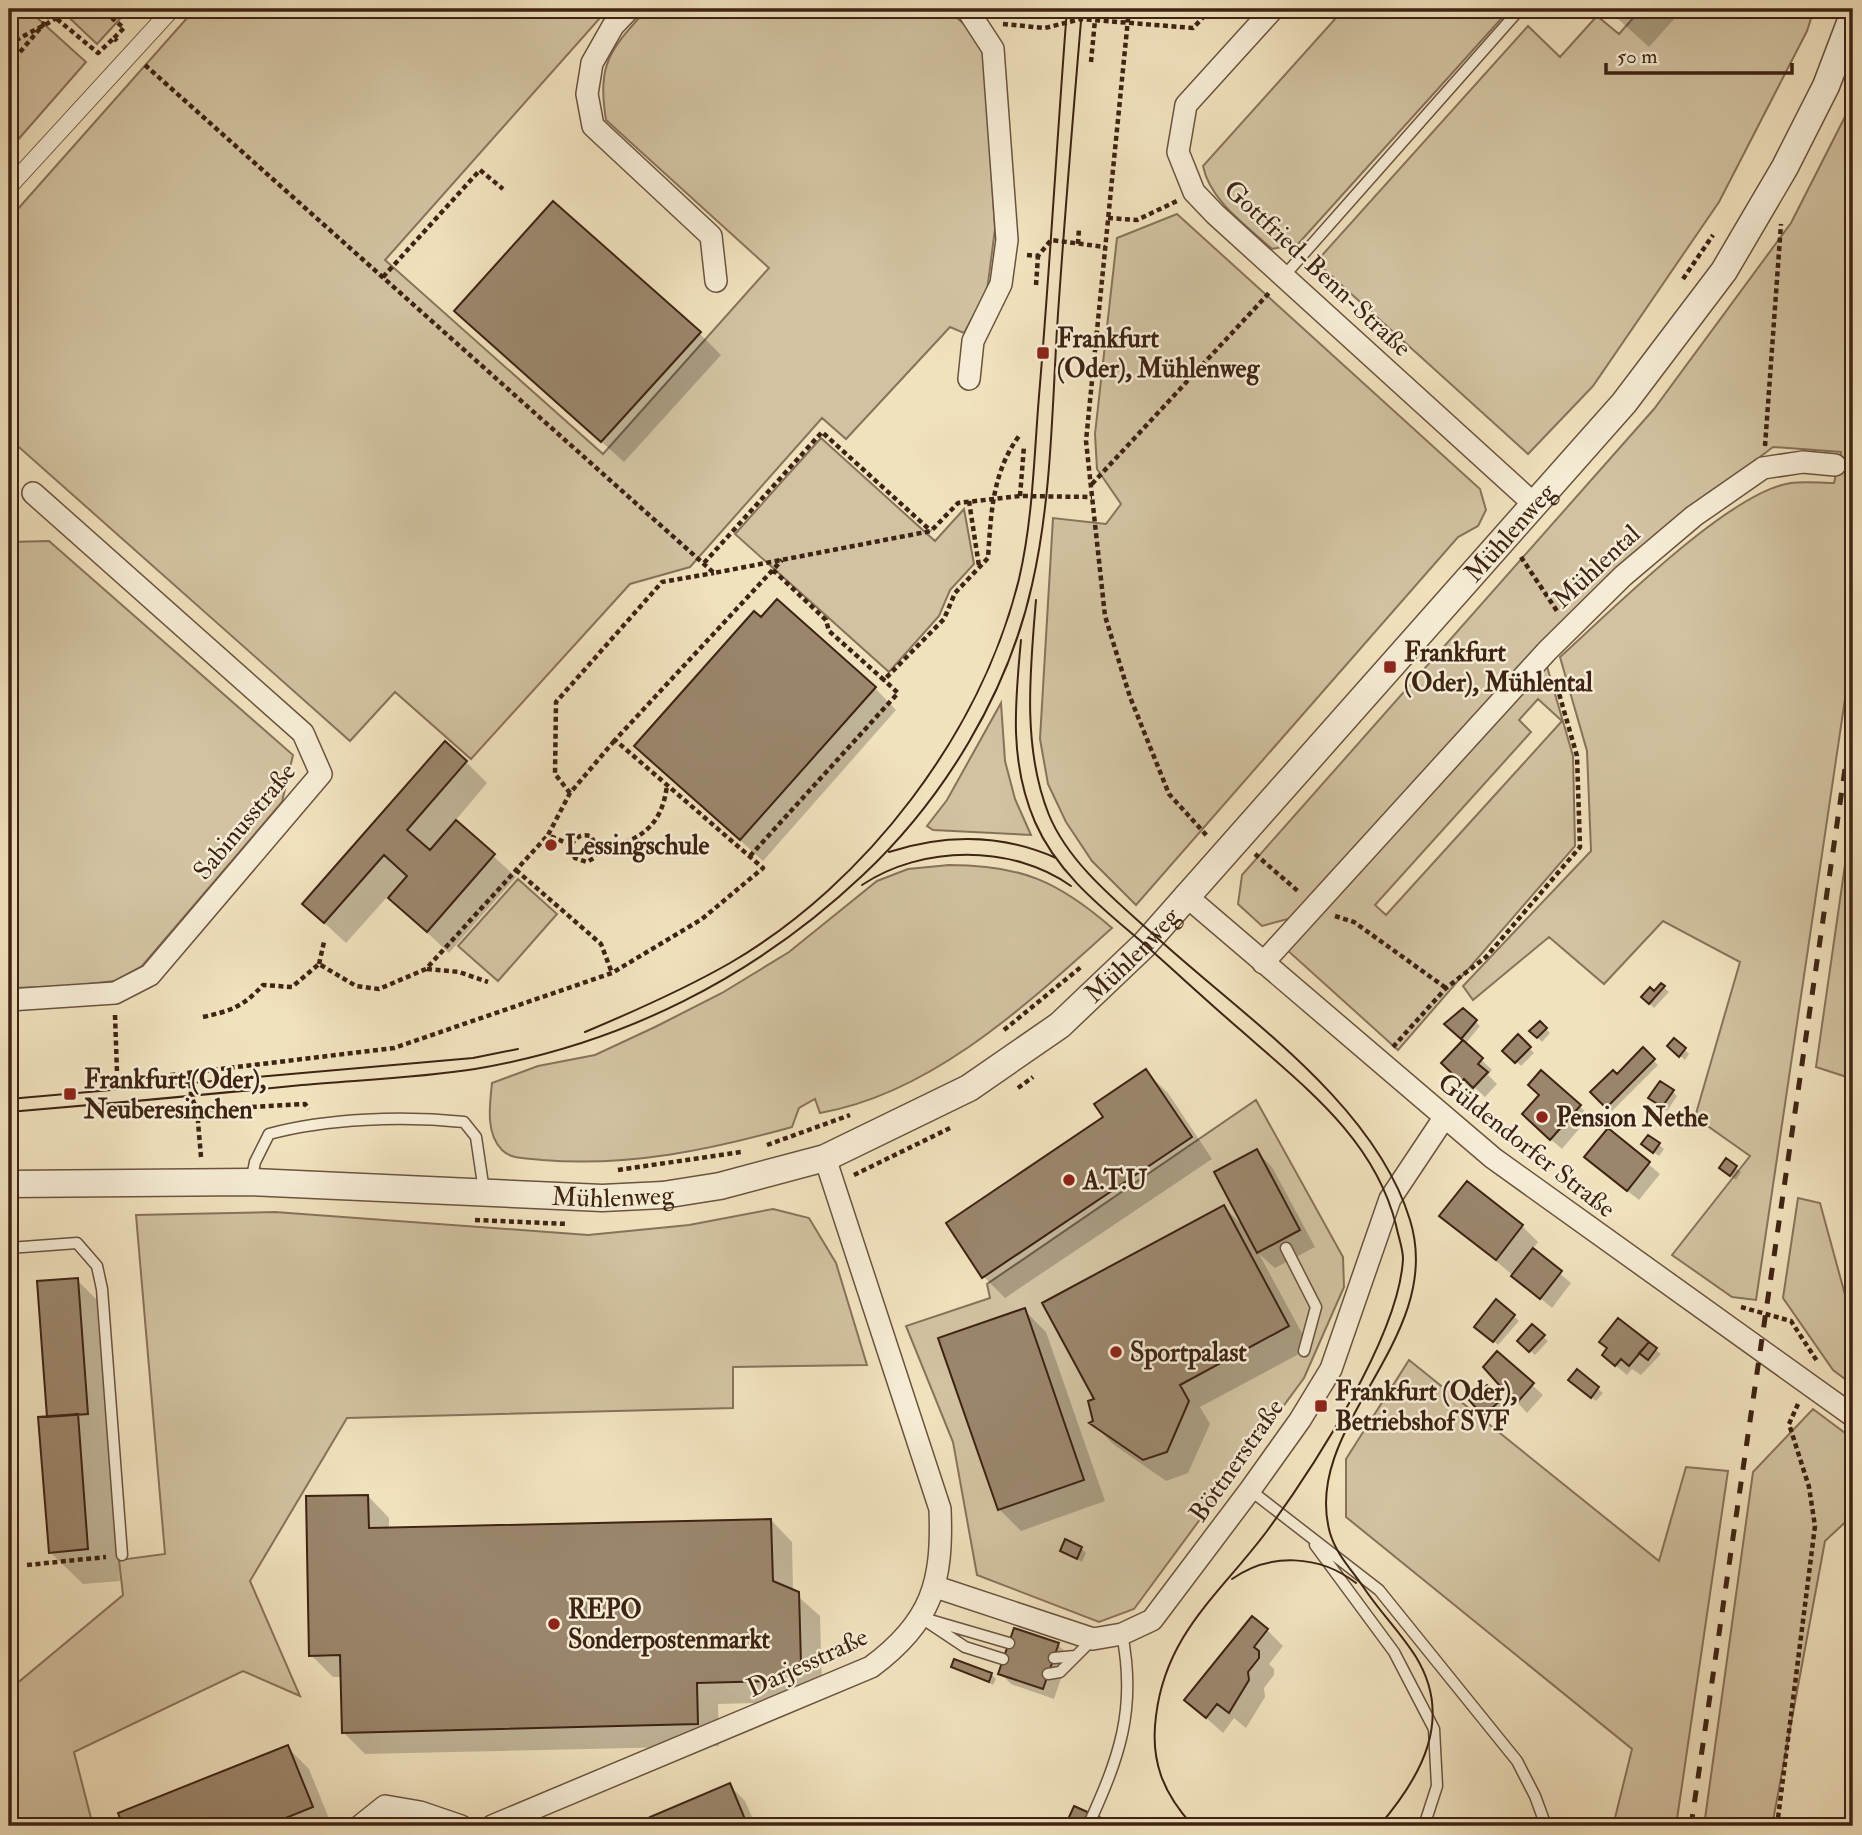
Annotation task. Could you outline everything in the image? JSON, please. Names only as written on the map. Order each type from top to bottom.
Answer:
[{"type":"street","points":[[9,187],[172,9]]},
{"type":"street","points":[[629,9],[613,26],[592,63],[587,94],[593,126],[711,236],[716,281]]},
{"type":"street","name":"Gottfried-Benn-Straße","points":[[1273,9],[1186,105],[1178,152],[1194,192],[1535,505]]},
{"type":"street","points":[[969,379],[972,341],[1000,284],[1007,240],[993,49],[970,11]]},
{"type":"street","name":"Mühlenweg","points":[[9,1184],[251,1182],[602,1198],[663,1195],[720,1186],[825,1158],[969,1088],[1060,1025],[1144,945],[1185,895],[1624,403],[1724,271],[1785,167],[1820,98],[1853,15]]},
{"type":"street","name":"Mühlental","points":[[1263,963],[1546,651],[1623,576],[1694,516],[1763,468],[1803,462],[1835,465]]},
{"type":"street","name":"Sabinusstraße","points":[[9,1000],[114,993],[150,975],[321,774],[303,733],[33,493]]},
{"type":"street","name":"Güldendorfer Straße","points":[[1185,895],[1444,1118],[1537,1191],[1853,1416]]},
{"type":"street","name":"Böttnerstraße","points":[[936,1587],[1093,1639],[1122,1634],[1152,1620],[1300,1420],[1331,1369],[1390,1199],[1444,1118]]},
{"type":"street","name":"Darjesstraße","points":[[492,1826],[837,1684],[871,1667],[897,1648],[920,1617],[936,1587],[942,1549],[940,1509],[825,1158]]},
{"type":"street","points":[[360,1826],[384,1806],[420,1812],[461,1826]]},
{"type":"lane","points":[[1284,276],[1520,9]]},
{"type":"lane","points":[[251,1182],[256,1162],[269,1134],[319,1124],[431,1119],[464,1122],[477,1138],[484,1191]]},
{"type":"lane","points":[[9,1248],[77,1243],[97,1266],[102,1289],[122,1555]]},
{"type":"lane","points":[[1286,1248],[1316,1307],[1304,1351]]},
{"type":"lane","points":[[1250,1490],[1379,1590],[1517,1761],[1535,1796],[1546,1826]]},
{"type":"lane","points":[[1310,1537],[1394,1651],[1434,1730],[1437,1786],[1424,1826]]},
{"type":"lane","points":[[920,1617],[1009,1643]]},
{"type":"lane","points":[[920,1617],[965,1647],[1003,1659]]},
{"type":"lane","points":[[1088,1826],[1126,1725],[1129,1669],[1122,1634]]},
{"type":"lane","points":[[1048,1674],[1060,1672],[1093,1639]]},
{"type":"lane","points":[[1054,1658],[1076,1656]]},
{"type":"path","points":[[9,65],[43,25],[51,9]]},
{"type":"path","points":[[9,46],[57,19],[67,9]]},
{"type":"path","points":[[114,38],[124,28],[113,19],[120,9]]},
{"type":"path","points":[[1129,9],[1086,441],[1105,616],[1130,697],[1169,794],[1210,840],[1220,830]]},
{"type":"path","points":[[970,11],[1012,27],[1045,28],[1095,20],[1194,28],[1210,9]]},
{"type":"path","points":[[57,19],[99,53]]},
{"type":"path","points":[[1091,62],[1095,20]]},
{"type":"path","points":[[132,53],[714,573]]},
{"type":"path","points":[[383,277],[480,170],[503,189]]},
{"type":"path","points":[[1108,218],[1137,220],[1194,192]]},
{"type":"path","points":[[1763,468],[1782,219]]},
{"type":"path","points":[[1078,244],[1079,228]]},
{"type":"path","points":[[1676,289],[1714,234]]},
{"type":"path","points":[[1036,285],[1038,256],[1051,240],[1105,247]]},
{"type":"path","points":[[1005,254],[1038,256]]},
{"type":"path","points":[[1091,485],[1284,276]]},
{"type":"path","points":[[704,563],[822,432],[931,531]]},
{"type":"path","points":[[884,680],[944,619],[956,593],[988,558],[991,498],[1003,464],[1019,436]]},
{"type":"path","points":[[1020,496],[1024,446]]},
{"type":"path","points":[[570,793],[555,774],[556,702],[662,582],[931,531],[958,502],[1020,496],[1092,497]]},
{"type":"path","points":[[969,501],[979,566]]},
{"type":"path","points":[[1518,552],[1569,630]]},
{"type":"path","points":[[319,964],[356,986],[379,989],[426,969],[548,835],[570,793],[615,740],[782,559]]},
{"type":"path","points":[[750,856],[898,693],[828,631],[826,620],[773,570]]},
{"type":"path","points":[[1379,1063],[1447,988],[1486,957],[1580,847],[1577,756],[1546,651]]},
{"type":"path","points":[[162,1076],[394,1048],[612,973],[702,919],[763,868],[615,740]]},
{"type":"path","points":[[598,850],[627,844],[643,833],[665,804],[667,785]]},
{"type":"path","points":[[548,835],[571,845]]},
{"type":"path","points":[[591,836],[598,850],[594,859],[580,861],[571,852],[571,845],[576,837],[591,836]]},
{"type":"path","points":[[516,870],[601,944],[612,973]]},
{"type":"path","points":[[204,1017],[235,1011],[247,1003],[263,985],[292,987],[319,964],[324,942]]},
{"type":"path","points":[[1000,1034],[1083,965]]},
{"type":"path","points":[[426,969],[459,972],[488,982]]},
{"type":"path","points":[[114,993],[117,1073]]},
{"type":"path","points":[[190,1074],[202,1162]]},
{"type":"path","points":[[169,1111],[305,1104],[319,1124]]},
{"type":"path","points":[[764,1146],[852,1114]]},
{"type":"path","points":[[604,1172],[752,1150]]},
{"type":"path","points":[[1777,1826],[1815,1526],[1809,1487],[1789,1424],[1808,1384]]},
{"type":"path","points":[[27,1565],[122,1555]]},
{"type":"shaded area","points":[[9,9],[40,9],[35,16],[86,62],[9,150]]},
{"type":"shaded area","points":[[60,9],[129,9],[97,44]]},
{"type":"shaded area","points":[[195,9],[608,9],[385,260],[603,454],[769,268],[606,120],[603,84],[609,58],[647,9],[947,9],[975,34],[984,50],[995,229],[987,291],[964,333],[950,327],[846,439],[822,418],[690,567],[630,584],[471,759],[395,692],[350,741],[11,440],[9,442],[9,219]]},
{"type":"shaded area","points":[[1344,9],[1510,9],[1298,244],[1272,249],[1221,202],[1207,179],[1203,166]]},
{"type":"shaded area","points":[[1641,9],[1648,14],[1653,9],[1814,9],[1807,31],[1719,202],[1593,386],[1528,454],[1316,262],[1528,26],[1560,57],[1597,16],[1619,34]]},
{"type":"shaded area","points":[[1853,101],[1853,645],[1756,1300],[1732,1297],[1672,1255],[1750,1156],[1695,1117],[1740,962],[1663,921],[1604,984],[1549,937],[1473,1000],[1463,986],[1591,851],[1587,751],[1560,657],[1671,556],[1736,507],[1766,491],[1791,483],[1834,483],[1841,452],[1773,447],[1689,511],[1295,917],[1262,926],[1238,904],[1242,875],[1654,409],[1791,223]]},
{"type":"shaded area","points":[[1177,214],[1480,489],[1486,510],[1478,526],[1458,537],[1136,905],[1092,861],[1066,822],[1048,784],[1040,739],[1053,518],[1106,524],[1121,504],[1097,469],[1095,434],[1117,238]]},
{"type":"shaded area","points":[[821,438],[935,541],[964,509],[974,564],[950,590],[939,616],[889,672],[735,534]]},
{"type":"shaded area","points":[[49,541],[293,755],[282,802],[142,966],[115,981],[60,987],[9,988],[9,542]]},
{"type":"shaded area","points":[[1546,663],[1573,756],[1575,846],[1398,1050],[1286,949]],"holes":[[[1538,699],[1562,721],[1386,915],[1375,905],[1531,732],[1519,720]]]},
{"type":"shaded area","points":[[1001,703],[1005,761],[1015,799],[1031,835],[933,830],[927,826],[947,800]]},
{"type":"shaded area","points":[[1853,809],[1853,1079],[1816,1067]]},
{"type":"shaded area","points":[[949,865],[997,868],[1037,879],[1074,898],[1112,928],[1013,1014],[941,1065],[902,1086],[862,1102],[820,1113],[815,1099],[799,1108],[792,1127],[669,1155],[606,1161],[574,1162],[520,1158],[510,1156],[497,1143],[490,1118],[492,1083],[538,1066],[595,1055],[655,1027],[722,993],[789,952],[877,881],[908,869]]},
{"type":"shaded area","points":[[518,879],[557,914],[498,981],[458,946]]},
{"type":"shaded area","name":"Sportpalast","points":[[1256,1100],[1343,1257],[1344,1287],[1304,1378],[1134,1609],[1099,1622],[977,1575],[953,1442],[906,1326],[990,1298],[987,1284]]},
{"type":"shaded area","points":[[1798,1198],[1820,1203],[1853,1324],[1853,1385],[1833,1370],[1783,1298]]},
{"type":"shaded area","points":[[773,1209],[809,1218],[836,1263],[867,1365],[733,1367],[733,1408],[347,1418],[250,1581],[300,1696],[243,1671],[74,1752],[93,1826],[9,1826],[9,1690],[123,1595],[119,1560],[165,1554],[136,1215],[275,1212],[588,1235],[689,1225]]},
{"type":"shaded area","points":[[1409,1360],[1659,1561],[1686,1467],[1728,1471],[1676,1826],[1613,1826],[1632,1749],[1346,1517],[1346,1459]]},
{"type":"shaded area","points":[[1813,1409],[1853,1439],[1853,1515],[1825,1541],[1772,1826],[1704,1826],[1753,1472]]},
{"type":"building","points":[[553,201],[701,332],[601,442],[454,311]]},
{"type":"building","points":[[777,599],[876,687],[740,840],[634,746],[754,611],[761,617]]},
{"type":"building","name":"Lessingschule","points":[[445,741],[467,761],[407,830],[430,850],[456,820],[495,854],[427,932],[388,898],[407,876],[384,855],[324,923],[302,904]]},
{"type":"building","points":[[1661,983],[1665,986],[1649,1004],[1641,997],[1650,987],[1654,991]]},
{"type":"building","points":[[1463,1008],[1477,1020],[1461,1039],[1444,1024]]},
{"type":"building","points":[[1540,1021],[1547,1028],[1537,1038],[1529,1031]]},
{"type":"building","points":[[1518,1034],[1531,1047],[1515,1063],[1502,1051]]},
{"type":"building","points":[[1674,1038],[1686,1048],[1679,1057],[1667,1046]]},
{"type":"building","points":[[1463,1040],[1483,1058],[1478,1064],[1488,1072],[1473,1088],[1464,1079],[1461,1082],[1441,1063]]},
{"type":"building","points":[[1643,1047],[1655,1059],[1606,1108],[1590,1092],[1613,1070],[1617,1074]]},
{"type":"building","name":"A.T.U","points":[[1146,1069],[1192,1137],[982,1278],[946,1223],[1103,1117],[1094,1104]]},
{"type":"building","points":[[1541,1070],[1581,1105],[1550,1140],[1522,1114],[1539,1095],[1528,1085]]},
{"type":"building","points":[[1660,1081],[1674,1090],[1662,1107],[1648,1098]]},
{"type":"building","points":[[1608,1128],[1650,1162],[1627,1191],[1584,1157]]},
{"type":"building","points":[[1648,1135],[1660,1143],[1653,1153],[1641,1144]]},
{"type":"building","points":[[1257,1149],[1300,1230],[1257,1253],[1214,1172]]},
{"type":"building","points":[[1726,1158],[1737,1166],[1730,1176],[1719,1168]]},
{"type":"building","points":[[1467,1181],[1523,1225],[1496,1260],[1439,1216]]},
{"type":"building","name":"Sportpalast","points":[[1224,1205],[1289,1326],[1180,1385],[1189,1401],[1167,1452],[1143,1460],[1089,1423],[1093,1421],[1088,1401],[1094,1399],[1042,1303]]},
{"type":"building","points":[[1533,1248],[1562,1271],[1540,1299],[1511,1276]]},
{"type":"building","points":[[78,1278],[88,1414],[47,1417],[37,1281]]},
{"type":"building","points":[[1496,1299],[1515,1315],[1493,1342],[1474,1327]]},
{"type":"building","points":[[1025,1308],[1084,1480],[998,1510],[938,1338]]},
{"type":"building","points":[[1618,1318],[1649,1342],[1629,1366],[1621,1359],[1615,1366],[1602,1355],[1607,1348],[1599,1342]]},
{"type":"building","points":[[1532,1324],[1545,1335],[1529,1352],[1517,1341]]},
{"type":"building","points":[[1649,1342],[1657,1348],[1648,1360],[1639,1353]]},
{"type":"building","points":[[1497,1351],[1534,1383],[1516,1404],[1483,1367]]},
{"type":"building","points":[[1577,1369],[1599,1387],[1591,1398],[1568,1380]]},
{"type":"building","points":[[1487,1385],[1501,1400],[1483,1416],[1469,1400]]},
{"type":"building","points":[[78,1414],[88,1549],[49,1553],[38,1417]]},
{"type":"building","name":"REPO Sonderpostenmarkt","points":[[368,1495],[369,1528],[771,1519],[773,1581],[799,1592],[801,1664],[770,1681],[697,1683],[698,1724],[342,1733],[340,1655],[309,1656],[306,1496]]},
{"type":"building","points":[[1065,1539],[1082,1547],[1077,1559],[1060,1551]]},
{"type":"building","points":[[1252,1616],[1268,1629],[1254,1647],[1259,1651],[1259,1658],[1248,1672],[1249,1680],[1229,1713],[1217,1704],[1206,1718],[1184,1700]]},
{"type":"building","points":[[1014,1628],[1059,1643],[1043,1689],[998,1674]]},
{"type":"building","points":[[954,1659],[992,1673],[989,1682],[951,1667]]},
{"type":"building","points":[[288,1745],[313,1807],[266,1826],[123,1826],[118,1813]]},
{"type":"building","points":[[730,1783],[747,1824],[654,1826],[650,1817]]},
{"type":"building","points":[[1074,1806],[1101,1818],[1097,1826],[1065,1826]]},
{"type":"tunnel","points":[[1835,465],[1853,468]]},
{"type":"tram line","points":[[585,1032],[659,1000],[730,963],[780,930],[828,891],[872,847],[912,799],[947,747],[977,693],[1001,636],[1019,579],[1027,534],[1067,9]]},
{"type":"tram line","points":[[9,1112],[454,1072],[530,1058],[583,1042],[634,1024],[732,975],[821,912],[893,845],[946,778],[969,742],[1007,665],[1032,585],[1050,458],[1082,9]]},
{"type":"tram line","points":[[1036,600],[1030,682],[1031,736],[1040,789],[1049,815],[1068,849],[1109,894],[1301,1063],[1336,1099],[1367,1137],[1392,1177],[1410,1220],[1416,1263],[1409,1304],[1393,1343],[1352,1418],[1335,1456],[1326,1494],[1330,1533],[1336,1548],[1416,1657],[1427,1680],[1432,1703],[1428,1746],[1419,1767],[1408,1788],[1379,1826]]},
{"type":"tram line","points":[[1021,640],[1016,709],[1021,777],[1035,822],[1055,858],[1097,903],[1291,1074],[1335,1118],[1355,1141],[1372,1167],[1386,1195],[1402,1251],[1398,1290],[1387,1325],[1351,1400],[1286,1504],[1198,1616],[1171,1661],[1156,1716],[1155,1748],[1161,1776],[1167,1789],[1193,1826]]},
{"type":"tram line","points":[[889,852],[931,842],[973,839],[1015,844],[1056,858]]},
{"type":"tram line","points":[[862,885],[912,862],[967,855],[1022,862],[1048,872],[1071,886]]},
{"type":"tram line","points":[[9,1099],[473,1058],[518,1049]]},
{"type":"tram line","points":[[1232,1579],[1262,1564],[1295,1560],[1327,1567],[1356,1583]]},
{"type":"railway","points":[[1691,1826],[1853,714]]},
{"type":"place","name":"Frankfurt (Oder), Mühlenweg","points":[[1043,353]]},
{"type":"place","name":"Frankfurt (Oder), Mühlental","points":[[1390,667]]},
{"type":"place","name":"Lessingschule","points":[[551,845]]},
{"type":"place","name":"Frankfurt (Oder), Neuberesinchen","points":[[70,1094]]},
{"type":"place","name":"Pension Nethe","points":[[1542,1117]]},
{"type":"place","name":"A.T.U","points":[[1069,1180]]},
{"type":"place","name":"Sportpalast","points":[[1116,1352]]},
{"type":"place","name":"Frankfurt (Oder), Betriebshof SVF","points":[[1321,1406]]},
{"type":"place","name":"REPO Sonderpostenmarkt","points":[[554,1624]]}]
